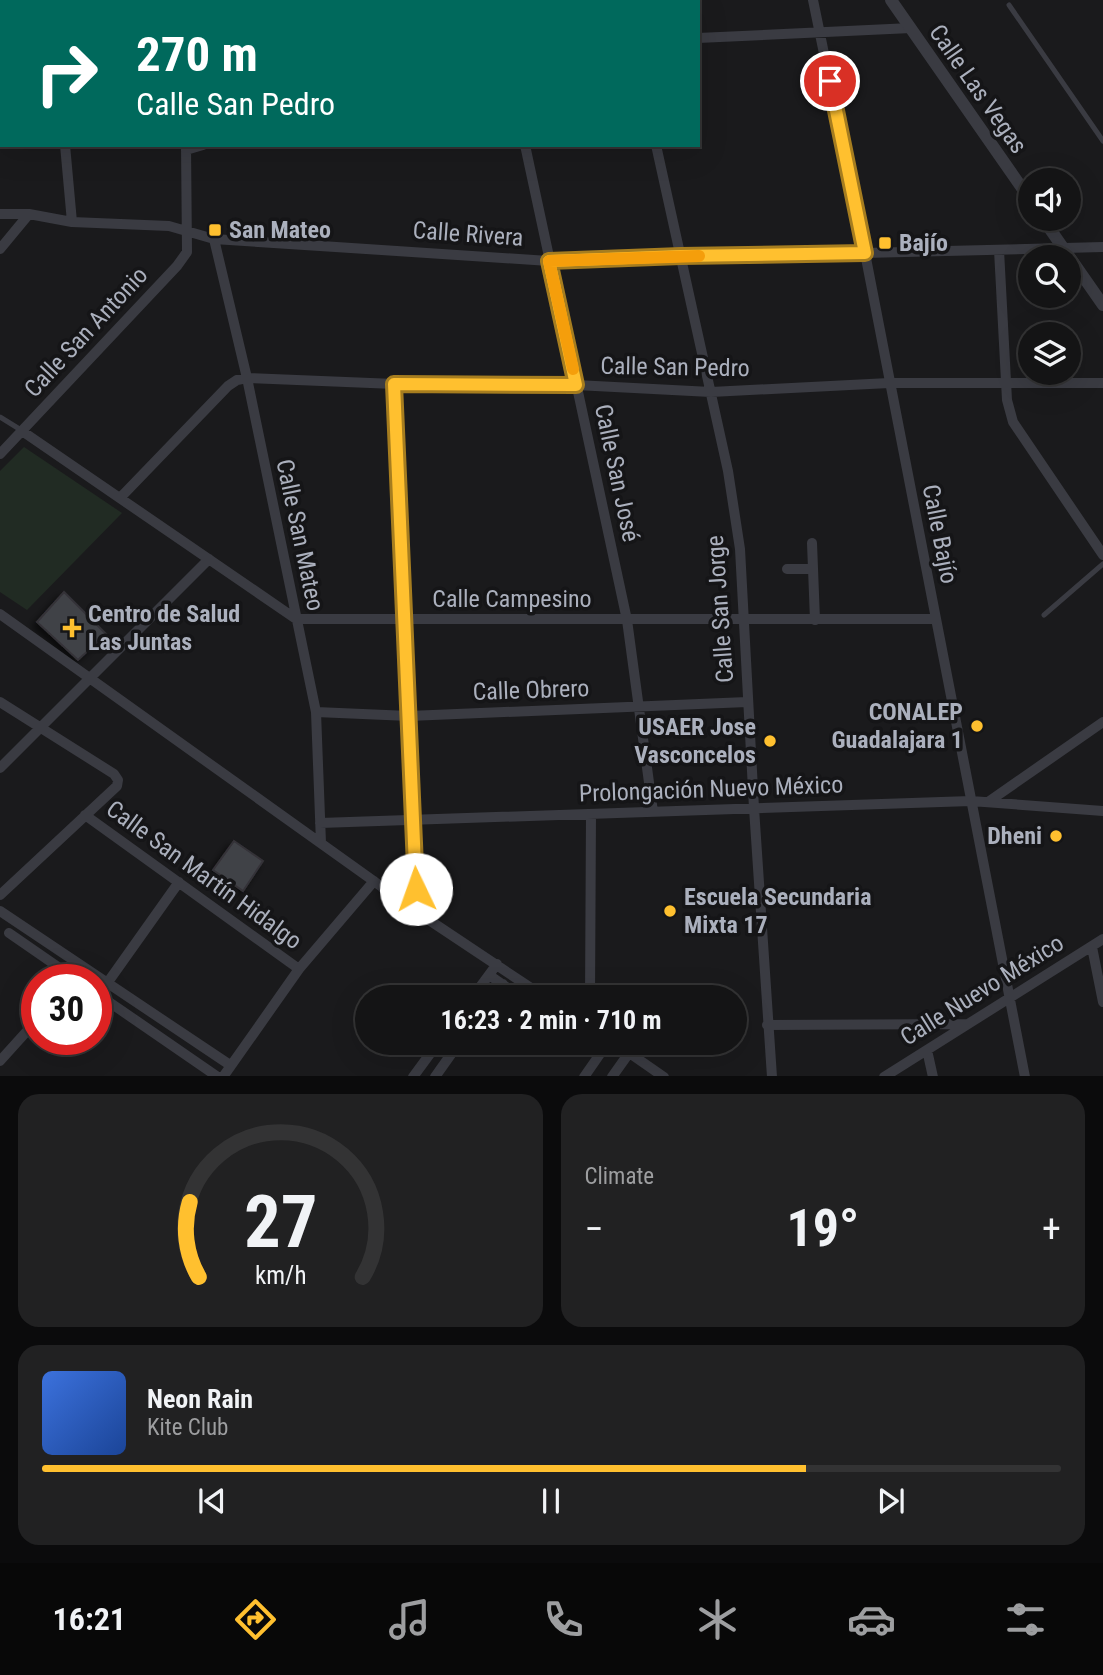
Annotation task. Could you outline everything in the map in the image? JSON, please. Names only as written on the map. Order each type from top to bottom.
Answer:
[{"type":"street","name":"Calle Bajío","points":[[813,0],[865,253],[1025,1076]]},
{"type":"street","name":"Calle Las Vegas","points":[[891,0],[1018,182]]},
{"type":"street","points":[[700,38],[911,28]]},
{"type":"street","points":[[65,147],[72,222]]},
{"type":"street","name":"Calle San José","points":[[525,147],[627,620],[653,812]]},
{"type":"street","name":"Calle San Jorge","points":[[656,147],[711,392],[740,549],[747,702],[772,1076]]},
{"type":"street","points":[[186,148],[187,231]]},
{"type":"street","name":"Calle Rivera","points":[[0,214],[29,214],[72,222],[169,226],[214,239],[549,261],[1018,249]]},
{"type":"street","points":[[0,249],[29,214]]},
{"type":"street","name":"Calle San Antonio","points":[[0,454],[177,266],[187,252],[187,231]]},
{"type":"street","name":"Calle San Mateo","points":[[214,239],[247,378],[316,712],[321,843]]},
{"type":"street","name":"Calle Rivera","points":[[1081,247],[1103,247]]},
{"type":"street","points":[[999,250],[1007,400],[1013,422],[1103,555]]},
{"type":"street","points":[[1081,273],[1103,304]]},
{"type":"street","points":[[120,498],[228,386],[247,378]]},
{"type":"street","name":"Calle San Pedro","points":[[247,378],[394,384],[576,385],[711,392],[889,383],[1103,383]]},
{"type":"street","points":[[394,384],[417,912]]},
{"type":"street","points":[[22,430],[296,620]]},
{"type":"street","points":[[812,543],[815,620]]},
{"type":"street","points":[[0,768],[209,559]]},
{"type":"street","points":[[787,569],[813,569]]},
{"type":"street","points":[[0,614],[417,912],[527,985]]},
{"type":"street","name":"Calle Campesino","points":[[296,620],[935,619]]},
{"type":"street","points":[[0,702],[114,774],[118,780],[117,786],[0,895]]},
{"type":"street","name":"Calle Obrero","points":[[316,712],[409,716],[747,702]]},
{"type":"street","points":[[988,802],[1103,722]]},
{"type":"street","name":"Prolongación Nuevo México","points":[[320,823],[971,800],[1103,811]]},
{"type":"street","points":[[590,985],[591,814]]},
{"type":"street","name":"Calle San Martín Hidalgo","points":[[85,816],[299,969]]},
{"type":"street","points":[[112,1004],[220,1076],[299,969],[374,881]]},
{"type":"street","points":[[112,976],[179,882]]},
{"type":"street","points":[[0,911],[81,964]]},
{"type":"street","points":[[9,933],[53,964]]},
{"type":"street","name":"Calle Nuevo México","points":[[884,1076],[1103,939]]},
{"type":"street","points":[[1092,947],[1103,1002]]},
{"type":"street","points":[[482,985],[496,964]]},
{"type":"street","points":[[489,975],[503,984]]},
{"type":"street","points":[[112,985],[230,1065]]},
{"type":"street","points":[[768,1025],[969,1024]]},
{"type":"street","points":[[0,1061],[21,1038]]},
{"type":"street","points":[[927,1050],[933,1076]]},
{"type":"street","points":[[413,1076],[429,1055]]},
{"type":"street","points":[[439,1075],[452,1055]]},
{"type":"street","points":[[584,1076],[599,1055]]},
{"type":"street","points":[[612,1076],[628,1055]]},
{"type":"street","points":[[632,1055],[664,1076]]},
{"type":"lane","points":[[1009,5],[1103,141]]},
{"type":"lane","points":[[0,416],[22,430]]},
{"type":"lane","points":[[1044,615],[1103,564]]},
{"type":"shaded area","points":[[24,447],[122,513],[27,610],[0,592],[0,471]]},
{"type":"building","name":"Centro de Salud Las Juntas","points":[[64,592],[106,634],[78,660],[37,622]]},
{"type":"building","points":[[234,841],[263,861],[243,891],[213,870]]},
{"type":"slow traffic","points":[[573,369],[549,261],[699,256]]},
{"type":"place","name":"San Mateo","points":[[215,230]]},
{"type":"place","name":"Bajío","points":[[885,243]]},
{"type":"place","name":"Centro de Salud Las Juntas","points":[[72,628]]},
{"type":"place","name":"CONALEP Guadalajara 1","points":[[977,726]]},
{"type":"place","name":"USAER Jose Vasconcelos","points":[[770,741]]},
{"type":"place","name":"Dheni","points":[[1056,836]]},
{"type":"place","name":"Escuela Secundaria Mixta 17","points":[[670,911]]},
{"type":"route","points":[[416,889],[394,384],[576,385],[549,261],[865,253],[830,81]]}]
